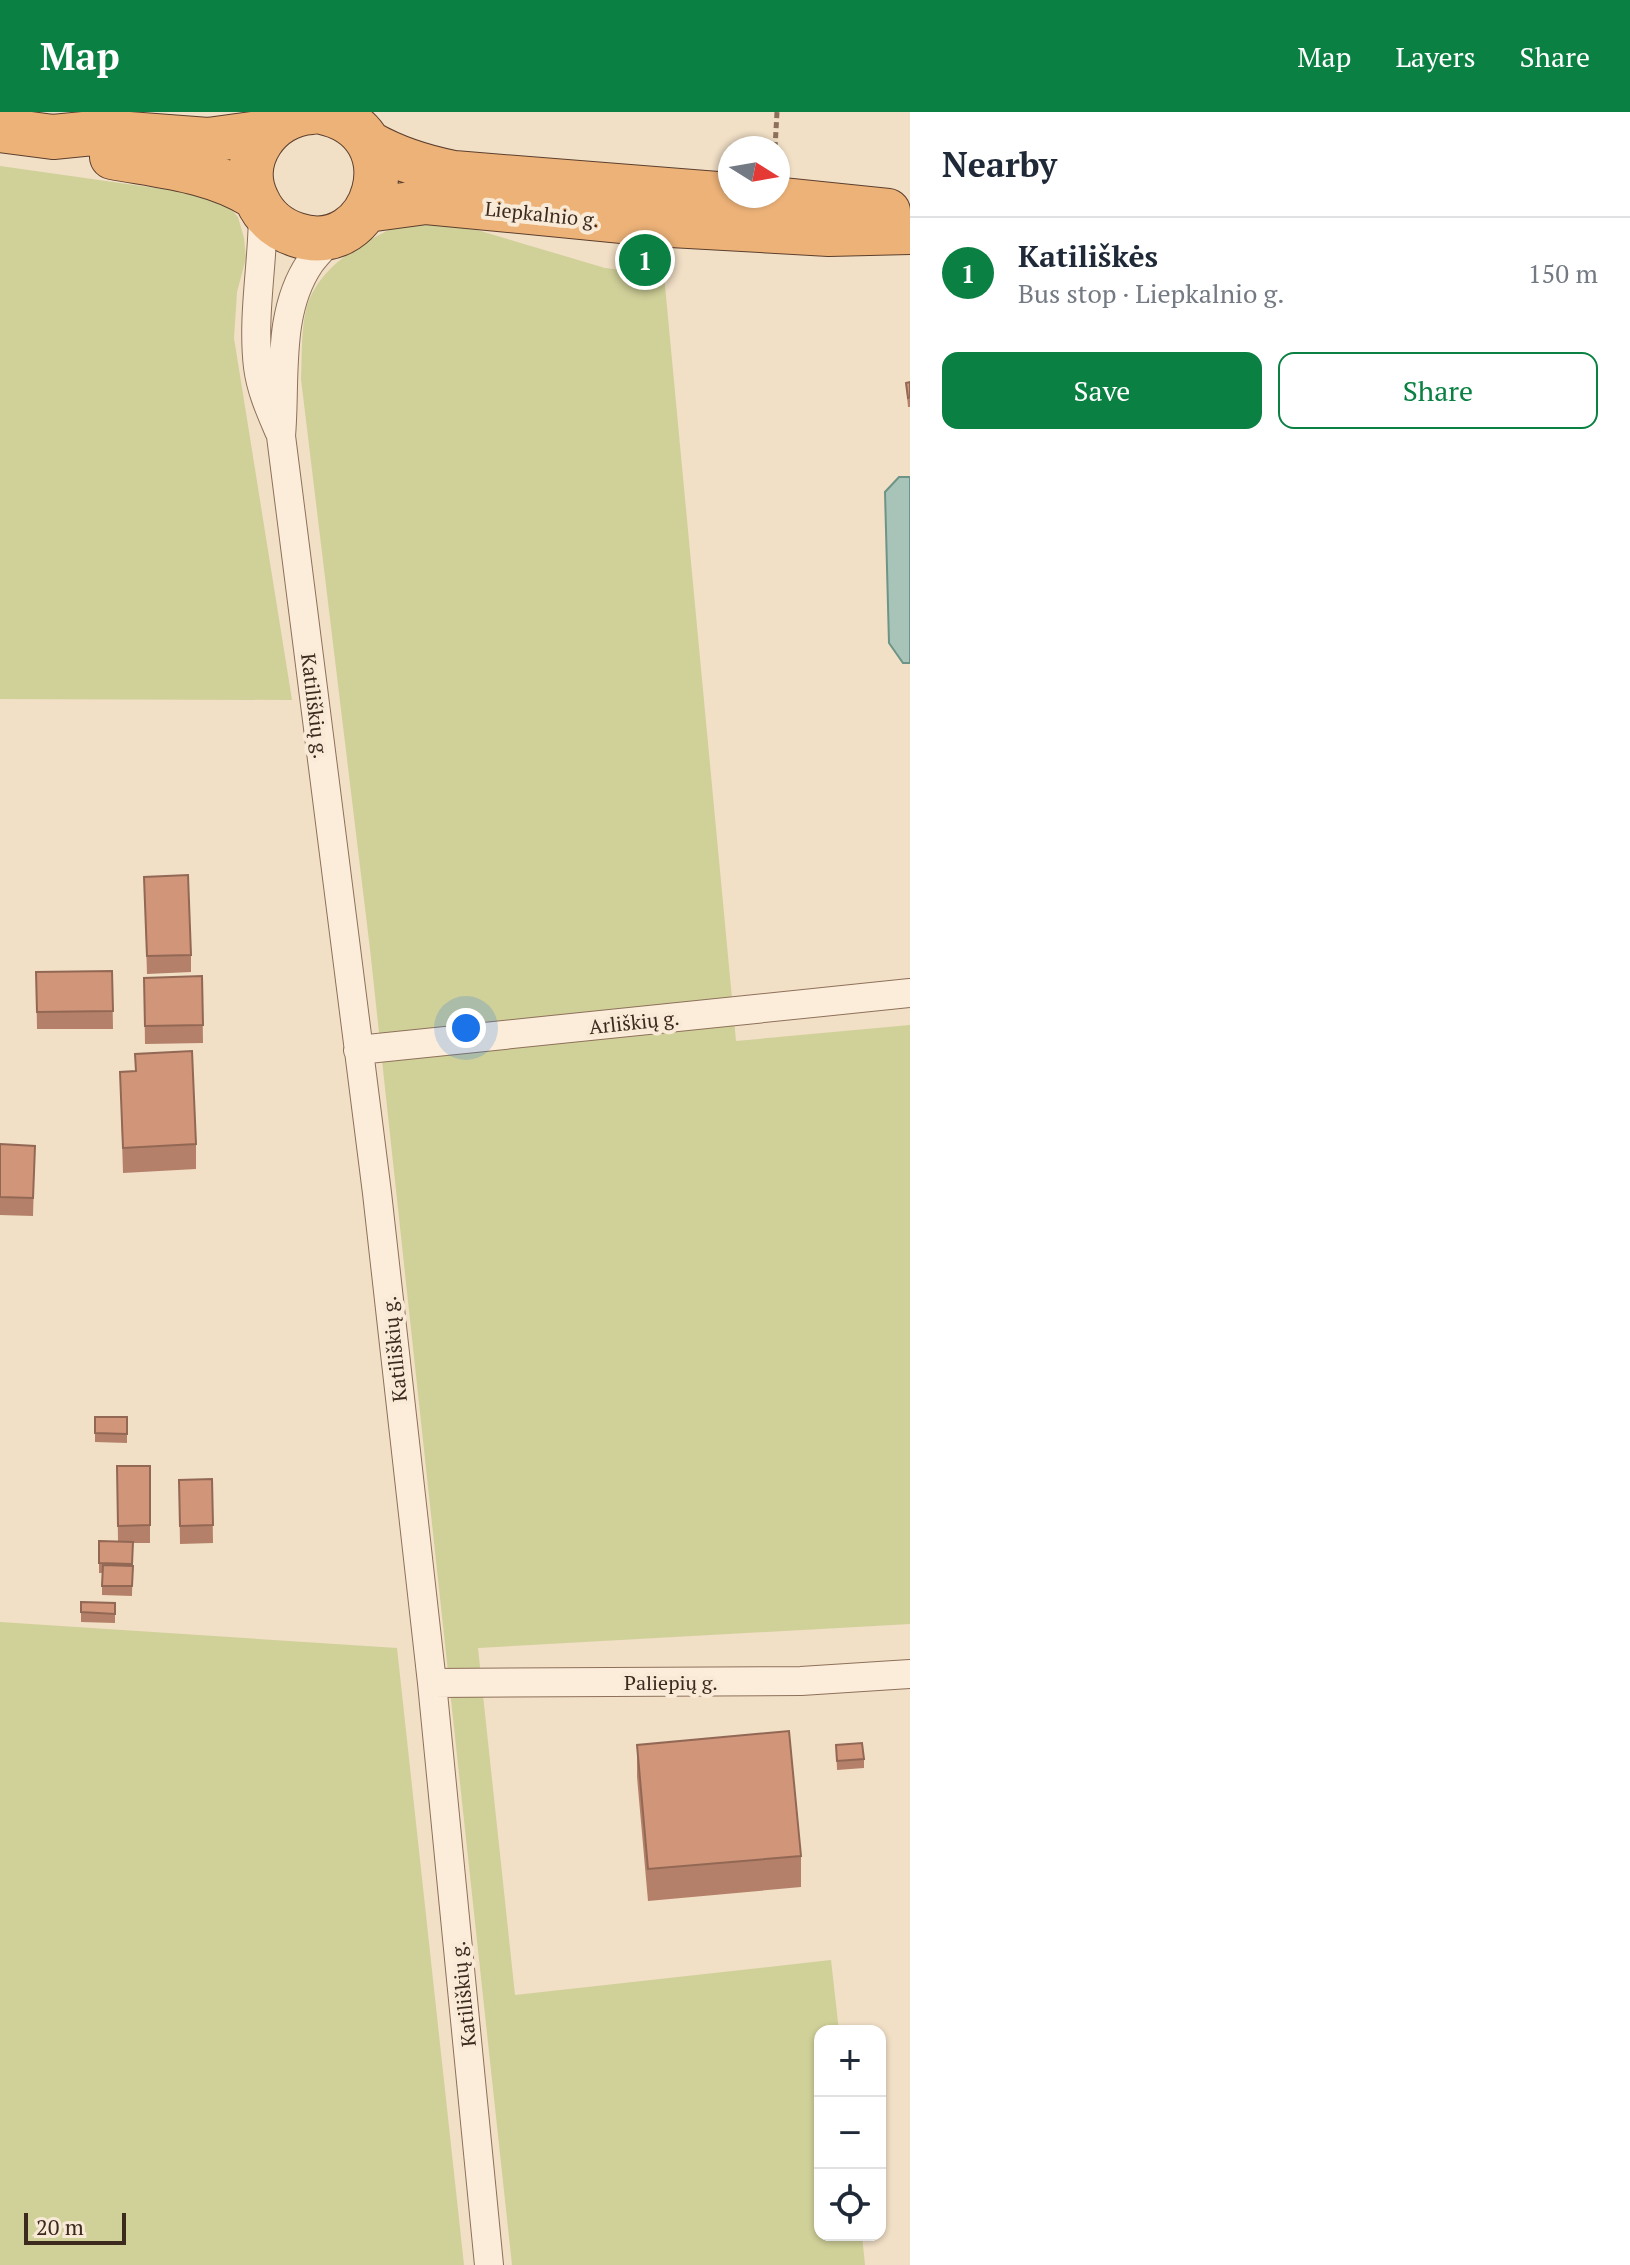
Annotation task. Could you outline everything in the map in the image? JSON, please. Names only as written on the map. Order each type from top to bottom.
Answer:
[{"type":"highway","name":"Liepkalnio g.","points":[[0,130],[53,137],[103,132],[208,140],[312,112]]},
{"type":"highway","points":[[259,204],[251,180],[252,163],[290,119]]},
{"type":"highway","name":"Liepkalnio g.","points":[[349,123],[376,159],[378,177],[374,194],[351,222]]},
{"type":"highway","name":"Liepkalnio g.","points":[[349,123],[405,161],[454,173],[718,194]]},
{"type":"highway","name":"Liepkalnio g.","points":[[53,137],[100,155],[204,174],[235,184],[259,204],[274,224],[303,237],[319,238],[351,222],[426,202],[653,224],[829,234],[910,232]]},
{"type":"highway","points":[[790,200],[873,207],[910,216]]},
{"type":"street","name":"Katiliškių g.","points":[[259,204],[263,246],[256,323],[258,366],[265,400],[281,436]]},
{"type":"street","name":"Katiliškių g.","points":[[351,222],[310,263],[294,294],[287,325],[281,436],[358,1050],[432,1683],[489,2265]]},
{"type":"street","name":"Arliškių g.","points":[[358,1050],[910,993]]},
{"type":"street","name":"Paliepių g.","points":[[432,1683],[801,1681],[910,1674]]},
{"type":"path","points":[[776,136],[777,112]]},
{"type":"green space","points":[[0,166],[205,195],[225,202],[238,217],[246,258],[237,292],[234,338],[292,700],[0,699]]},
{"type":"green space","points":[[413,220],[457,224],[605,268],[664,275],[736,1041],[910,1025],[910,1624],[478,1648],[515,1995],[831,1960],[838,2025],[814,2025],[814,2241],[863,2241],[865,2265],[512,2265],[370,949],[301,379],[302,335],[312,294],[334,265],[381,234]]},
{"type":"green space","points":[[0,1622],[397,1648],[464,2265],[0,2265]]},
{"type":"shaded area","points":[[899,477],[910,477],[910,663],[903,663],[889,643],[885,492]]},
{"type":"building","points":[[910,382],[910,397],[908,398],[906,383]]},
{"type":"building","points":[[188,875],[191,955],[147,956],[144,877]]},
{"type":"building","points":[[112,971],[113,1011],[37,1012],[36,972]]},
{"type":"building","points":[[202,976],[203,1025],[145,1026],[144,978]]},
{"type":"building","points":[[192,1051],[196,1144],[123,1148],[120,1072],[136,1071],[135,1054]]},
{"type":"building","points":[[0,1144],[35,1146],[33,1198],[0,1197]]},
{"type":"building","points":[[95,1417],[127,1417],[127,1434],[95,1433]]},
{"type":"building","points":[[117,1466],[150,1466],[150,1525],[118,1526]]},
{"type":"building","points":[[212,1479],[213,1525],[180,1526],[179,1480]]},
{"type":"building","points":[[99,1541],[133,1542],[132,1564],[99,1563]]},
{"type":"building","points":[[103,1565],[133,1566],[132,1586],[102,1586]]},
{"type":"building","points":[[81,1602],[115,1603],[115,1614],[81,1612]]},
{"type":"building","points":[[789,1731],[801,1856],[648,1869],[637,1745]]},
{"type":"building","points":[[862,1743],[864,1759],[837,1761],[836,1745]]},
{"type":"place","name":"Katiliškės","points":[[645,260]]}]
